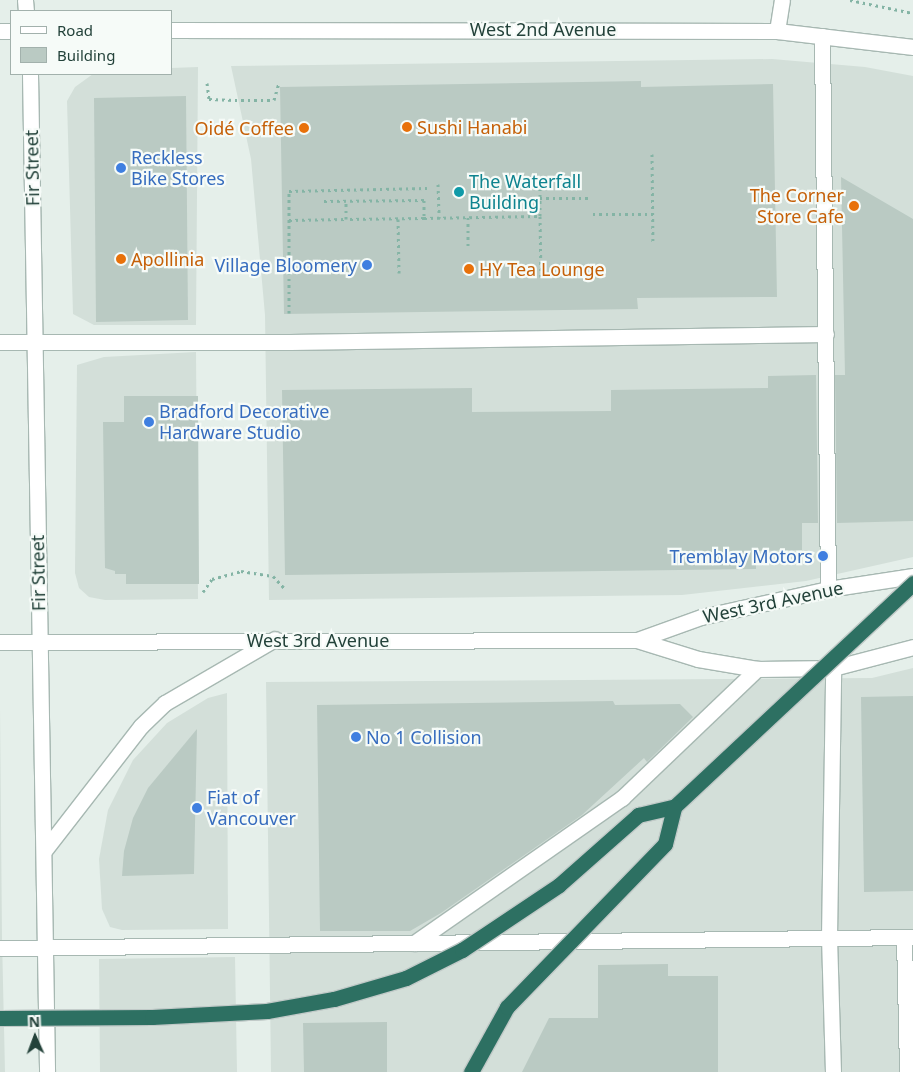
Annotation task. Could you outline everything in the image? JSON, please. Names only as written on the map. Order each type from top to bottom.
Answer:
[{"type":"highway","points":[[0,1018],[152,1017],[267,1011],[334,999],[406,978],[462,950],[559,885],[638,815],[674,807],[913,583]]},
{"type":"highway","points":[[471,1072],[506,1008],[665,844],[674,807]]},
{"type":"street","points":[[777,31],[782,0]]},
{"type":"street","name":"West 2nd Avenue","points":[[172,30],[777,31],[913,47]]},
{"type":"street","points":[[822,36],[828,590]]},
{"type":"street","name":"Fir Street","points":[[30,75],[47,1072]]},
{"type":"street","points":[[0,342],[826,334]]},
{"type":"street","name":"West 3rd Avenue","points":[[637,640],[701,617],[828,590],[913,576]]},
{"type":"street","points":[[44,851],[141,726],[165,703],[275,639]]},
{"type":"street","name":"West 3rd Avenue","points":[[0,642],[275,639],[637,640],[698,659],[757,669],[833,668],[913,648]]},
{"type":"street","points":[[832,1072],[829,937],[833,668]]},
{"type":"street","points":[[413,943],[622,798],[757,669]]},
{"type":"street","points":[[0,948],[909,937],[907,1072]]},
{"type":"path","points":[[850,0],[913,13]]},
{"type":"path","points":[[207,83],[209,98],[274,100],[279,83]]},
{"type":"path","points":[[652,154],[653,244]]},
{"type":"path","points":[[540,182],[541,277]]},
{"type":"path","points":[[438,184],[439,218]]},
{"type":"path","points":[[290,314],[289,191],[427,188]]},
{"type":"path","points":[[540,198],[592,198]]},
{"type":"path","points":[[324,201],[424,200],[424,218]]},
{"type":"path","points":[[346,201],[346,219]]},
{"type":"path","points":[[593,214],[653,214]]},
{"type":"path","points":[[289,220],[540,216]]},
{"type":"path","points":[[468,217],[468,248]]},
{"type":"path","points":[[398,218],[399,273]]},
{"type":"path","points":[[203,592],[212,578],[241,571],[273,576],[286,590]]},
{"type":"shaded area","points":[[772,59],[865,67],[913,76],[913,557],[806,581],[682,595],[269,600],[265,315],[251,159],[231,66]]},
{"type":"shaded area","points":[[198,67],[196,325],[94,325],[73,314],[67,101],[75,87],[92,75],[172,75],[172,68]]},
{"type":"shaded area","points":[[196,352],[198,599],[105,600],[89,597],[79,588],[75,573],[77,365],[104,357]]},
{"type":"shaded area","points":[[913,668],[913,1072],[271,1072],[266,682],[872,678]]},
{"type":"shaded area","points":[[227,693],[228,929],[122,930],[110,927],[102,909],[99,859],[108,810],[133,760],[167,723],[208,698]]},
{"type":"shaded area","points":[[0,707],[2,938],[5,1072],[0,1072]]},
{"type":"shaded area","points":[[235,957],[237,1072],[100,1072],[99,959]]},
{"type":"building","name":"The Waterfall Building","points":[[641,81],[641,87],[773,84],[777,297],[637,298],[638,309],[284,314],[280,87]]},
{"type":"building","points":[[186,96],[188,320],[96,322],[94,98]]},
{"type":"building","points":[[841,177],[913,219],[913,521],[837,523],[835,375],[845,375]]},
{"type":"building","points":[[816,375],[818,523],[802,523],[802,550],[756,551],[756,569],[285,575],[282,390],[472,388],[472,412],[611,411],[611,390],[768,388],[768,376]]},
{"type":"building","points":[[124,396],[198,396],[199,584],[126,584],[126,574],[115,574],[115,571],[105,568],[103,422],[124,422]]},
{"type":"building","points":[[913,696],[913,891],[864,892],[861,697]]},
{"type":"building","points":[[613,701],[615,705],[680,704],[693,717],[647,762],[644,758],[582,815],[441,913],[410,931],[320,931],[317,705]]},
{"type":"building","points":[[197,729],[194,874],[122,876],[124,851],[133,818],[148,788]]},
{"type":"building","points":[[668,964],[668,976],[718,976],[718,1072],[522,1072],[549,1018],[598,1018],[598,965]]},
{"type":"building","points":[[387,1022],[387,1072],[304,1072],[303,1023]]},
{"type":"place","name":"Sushi Hanabi","points":[[407,127]]},
{"type":"place","name":"Oidé Coffee","points":[[304,128]]},
{"type":"place","name":"Reckless Bike Stores","points":[[121,168]]},
{"type":"place","name":"The Waterfall Building","points":[[459,192]]},
{"type":"place","name":"The Corner Store Cafe","points":[[854,206]]},
{"type":"place","name":"Apollinia","points":[[121,259]]},
{"type":"place","name":"Village Bloomery","points":[[367,265]]},
{"type":"place","name":"HY Tea Lounge","points":[[469,269]]},
{"type":"place","name":"Bradford Decorative Hardware Studio","points":[[149,422]]},
{"type":"place","name":"Tremblay Motors","points":[[823,556]]},
{"type":"place","name":"No 1 Collision","points":[[356,737]]},
{"type":"place","name":"Fiat of Vancouver","points":[[197,808]]}]
